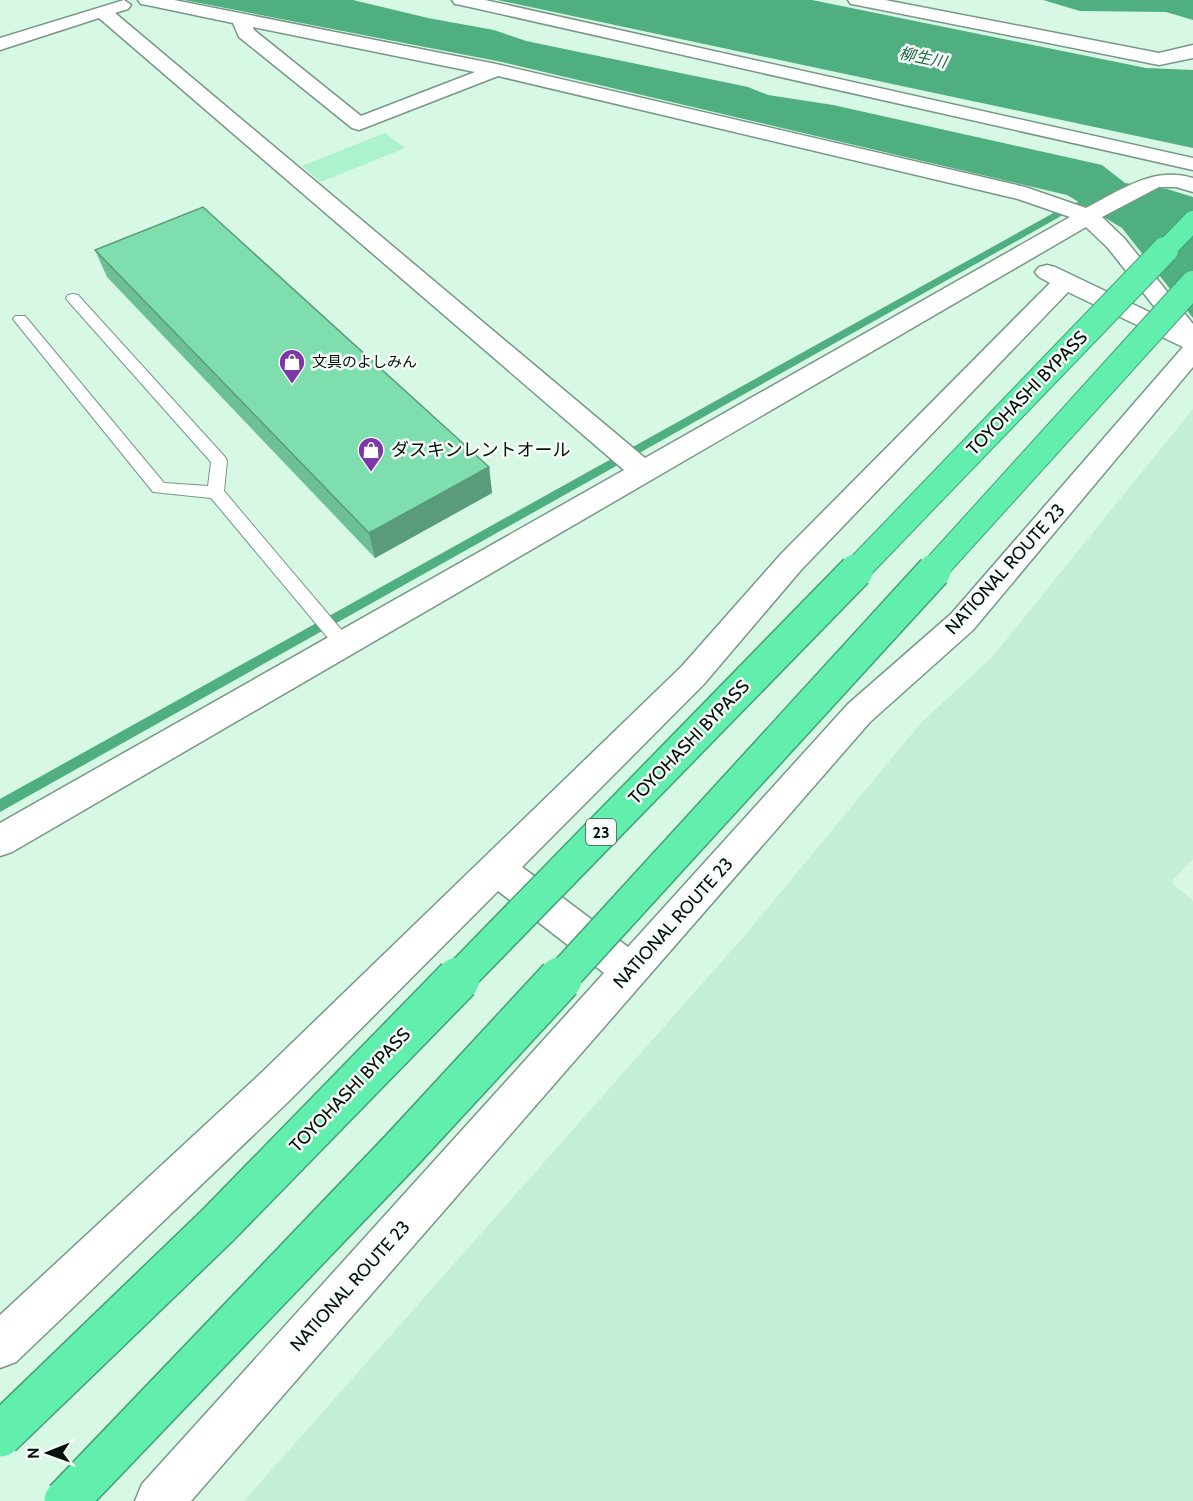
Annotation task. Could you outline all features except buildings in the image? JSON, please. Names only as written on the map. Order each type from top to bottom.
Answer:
[{"type":"highway","name":"TOYOHASHI BYPASS","points":[[0,1435],[218,1225],[798,631],[1193,221]]},
{"type":"highway","points":[[66,1501],[409,1143],[737,788],[1193,284]]},
{"type":"street","points":[[0,44],[135,0]]},
{"type":"street","points":[[147,0],[496,70],[1024,194],[1053,203],[1086,215],[1116,243],[1193,341]]},
{"type":"street","points":[[461,0],[1193,164]]},
{"type":"street","points":[[857,0],[1158,59],[1185,55],[1193,51]]},
{"type":"street","points":[[102,12],[642,470]]},
{"type":"street","points":[[241,20],[246,33],[359,124],[496,70]]},
{"type":"street","points":[[0,841],[642,470],[988,272],[1018,258],[1086,215],[1155,181],[1177,180],[1193,184]]},
{"type":"street","points":[[1018,258],[1193,341]]},
{"type":"street","points":[[0,1346],[274,1088],[693,675],[791,562],[1065,281]]},
{"type":"street","name":"NATIONAL ROUTE 23","points":[[159,1501],[859,713],[962,622],[1193,351]]},
{"type":"street","points":[[497,869],[630,971]]},
{"type":"lane","points":[[73,297],[219,461],[216,492],[342,642]]},
{"type":"lane","points":[[20,319],[159,488],[216,492]]},
{"type":"shaded area","points":[[385,133],[405,148],[321,182],[302,166]]},
{"type":"shaded area","points":[[1193,409],[1193,859],[1171,882],[1193,901],[1193,1501],[244,1501],[747,933],[920,724],[993,656]]},
{"type":"water","points":[[184,0],[353,0],[428,18],[494,30],[526,41],[748,87],[768,95],[833,105],[1102,165],[1125,183],[1167,189],[1193,197],[1193,318],[1122,228],[1067,195],[502,62]]},
{"type":"water","name":"柳生川","points":[[497,0],[812,0],[1146,68],[1193,70],[1193,148]]},
{"type":"water","points":[[1043,0],[1193,0],[1193,20],[1166,12],[1080,11]]},
{"type":"waterway","points":[[0,806],[1060,213],[1097,197]]},
{"type":"place","name":"文具のよしみん","points":[[292,385]]},
{"type":"place","name":"ダスキンレントオール","points":[[371,473]]}]
